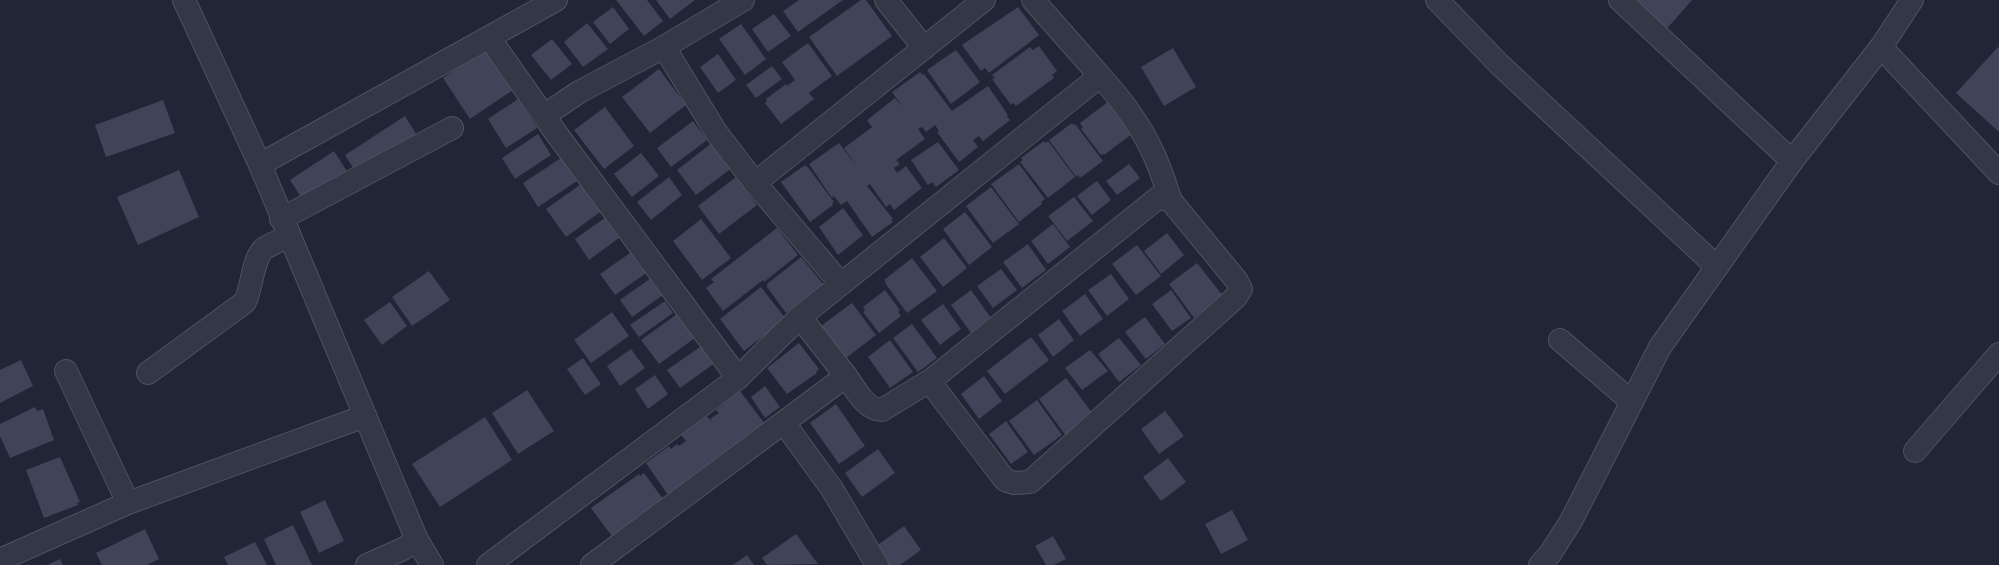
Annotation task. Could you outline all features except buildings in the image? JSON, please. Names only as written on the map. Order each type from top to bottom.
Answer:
[{"type":"street","points":[[184,0],[264,164],[282,231],[349,422],[410,545],[432,565]]},
{"type":"street","points":[[264,164],[295,145],[556,0]]},
{"type":"street","points":[[544,115],[580,92],[664,47],[743,0]]},
{"type":"street","points":[[886,0],[924,48]]},
{"type":"street","points":[[755,183],[984,0]]},
{"type":"street","points":[[930,380],[1005,480],[1014,483],[1030,482],[1236,297],[1241,289],[1237,281],[1171,201],[1155,157],[1140,128],[1114,91],[1032,0]]},
{"type":"street","points":[[1437,0],[1500,65],[1717,267]]},
{"type":"street","points":[[1620,0],[1792,161]]},
{"type":"street","points":[[1540,565],[1550,554],[1571,521],[1660,347],[1792,161],[1881,47],[1903,4]]},
{"type":"street","points":[[664,47],[716,132],[755,183],[841,284]]},
{"type":"street","points":[[1881,47],[1999,173]]},
{"type":"street","points":[[497,49],[556,133],[738,378]]},
{"type":"street","points":[[488,565],[738,378],[800,317],[1100,76]]},
{"type":"street","points":[[148,373],[244,302],[250,292],[253,271],[258,258],[282,231],[314,201],[452,128]]},
{"type":"street","points":[[800,317],[870,407],[876,410],[882,410],[930,380],[1159,197],[1171,201]]},
{"type":"street","points":[[1560,340],[1632,402]]},
{"type":"street","points":[[1915,451],[1999,354]]},
{"type":"street","points":[[66,371],[128,503]]},
{"type":"street","points":[[592,565],[846,376]]},
{"type":"street","points":[[0,560],[128,503],[349,422]]},
{"type":"street","points":[[784,423],[832,489],[876,565]]},
{"type":"street","points":[[372,563],[410,545]]}]
